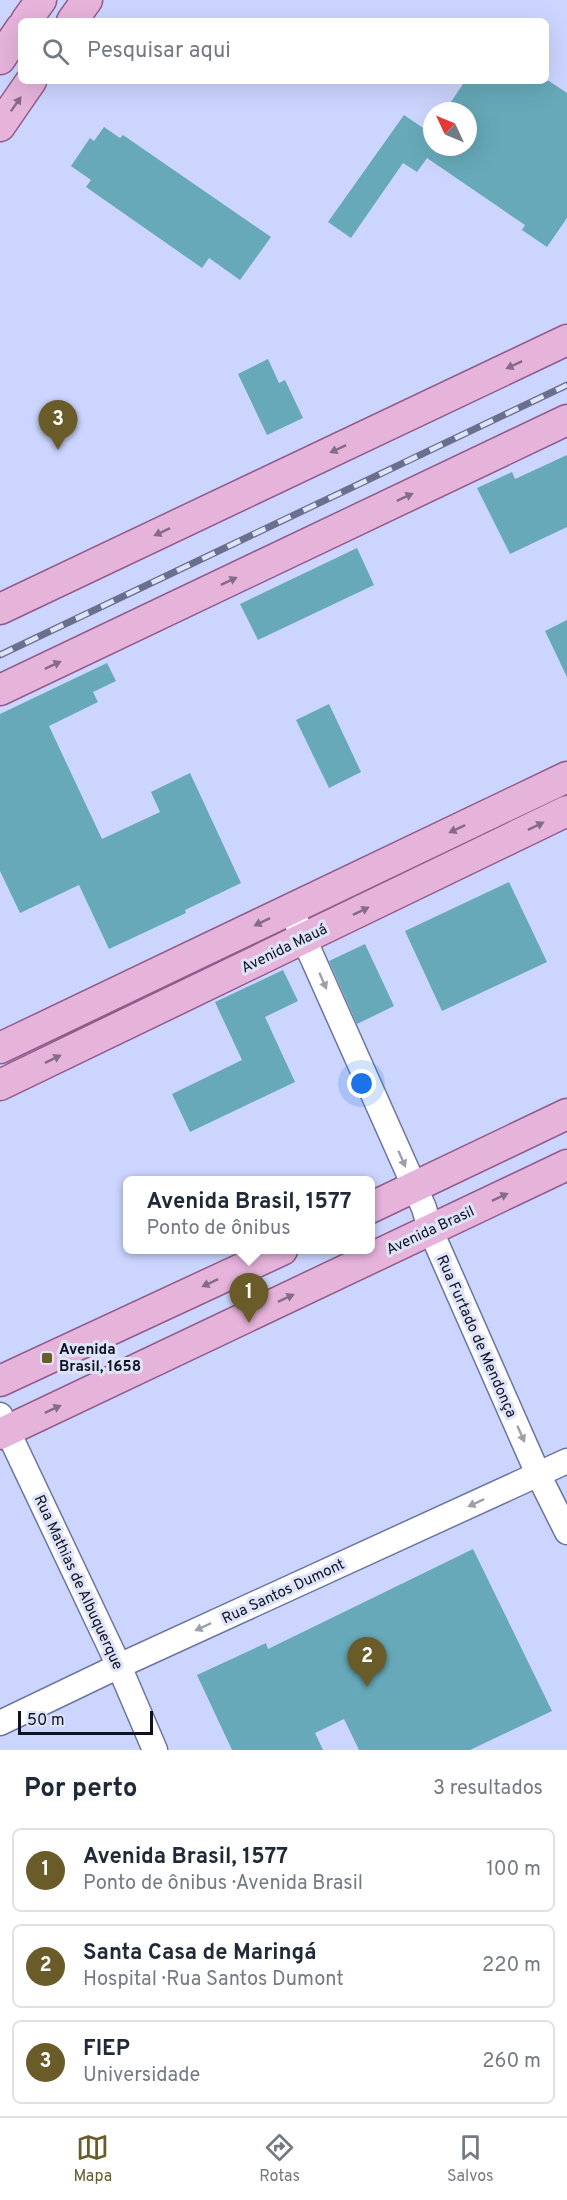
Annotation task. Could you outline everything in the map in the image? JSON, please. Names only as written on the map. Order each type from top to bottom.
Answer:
[{"type":"main road","points":[[29,18],[41,0]]},
{"type":"main road","points":[[74,18],[87,0]]},
{"type":"main road","points":[[0,126],[29,84]]},
{"type":"main road","points":[[0,609],[567,340]]},
{"type":"main road","points":[[0,690],[567,420]]},
{"type":"main road","points":[[0,1048],[567,777]]},
{"type":"main road","name":"Avenida Mauá","points":[[0,1085],[567,811]]},
{"type":"main road","points":[[375,1206],[567,1114]]},
{"type":"main road","name":"Avenida Brasil","points":[[2,1426],[567,1165]]},
{"type":"main road","points":[[0,1381],[273,1254]]},
{"type":"street","name":"Rua Furtado de Mendonça","points":[[290,908],[424,1208],[430,1230],[538,1474],[567,1532]]},
{"type":"street","name":"Rua Mathias de Albuquerque","points":[[2,1426],[119,1666],[155,1750]]},
{"type":"street","name":"Rua Santos Dumont","points":[[0,1723],[119,1666],[567,1461]]},
{"type":"building","points":[[549,81],[567,93],[567,218],[547,247],[522,230],[525,225],[427,158],[417,172],[403,163],[351,238],[328,222],[404,115],[423,128],[423,156],[477,156],[477,102],[451,102],[463,84],[549,84]]},
{"type":"building","points":[[104,127],[120,138],[123,135],[271,237],[240,280],[209,258],[202,268],[86,187],[91,180],[71,166],[90,138],[94,141]]},
{"type":"building","points":[[268,359],[279,383],[285,380],[303,418],[267,435],[238,374]]},
{"type":"building","points":[[567,455],[567,527],[510,554],[477,488],[512,472],[515,479]]},
{"type":"building","points":[[357,548],[374,585],[258,640],[240,604]]},
{"type":"building","points":[[567,620],[567,677],[545,631]]},
{"type":"building","points":[[107,663],[116,681],[93,692],[98,702],[49,726],[102,839],[160,812],[151,792],[190,773],[241,883],[185,910],[186,913],[109,949],[79,885],[20,913],[0,871],[0,714]]},
{"type":"building","points":[[329,704],[361,772],[329,788],[296,720]]},
{"type":"building","points":[[509,882],[547,962],[442,1011],[405,931]]},
{"type":"building","points":[[365,944],[394,1006],[357,1024],[329,961]]},
{"type":"building","points":[[283,970],[298,1001],[265,1017],[295,1082],[190,1132],[172,1094],[242,1060],[215,1002]]},
{"type":"building","points":[[473,1549],[552,1711],[470,1750],[359,1750],[344,1719],[315,1733],[323,1750],[232,1750],[197,1675],[266,1643],[268,1649]]},
{"type":"railway","points":[[0,655],[567,385]]},
{"type":"place","name":"FIEP","points":[[58,450]]},
{"type":"place","name":"Avenida Brasil, 1577","points":[[249,1323]]},
{"type":"place","name":"Avenida Brasil, 1658","points":[[47,1358]]},
{"type":"place","name":"Santa Casa de Maringá","points":[[367,1687]]}]
